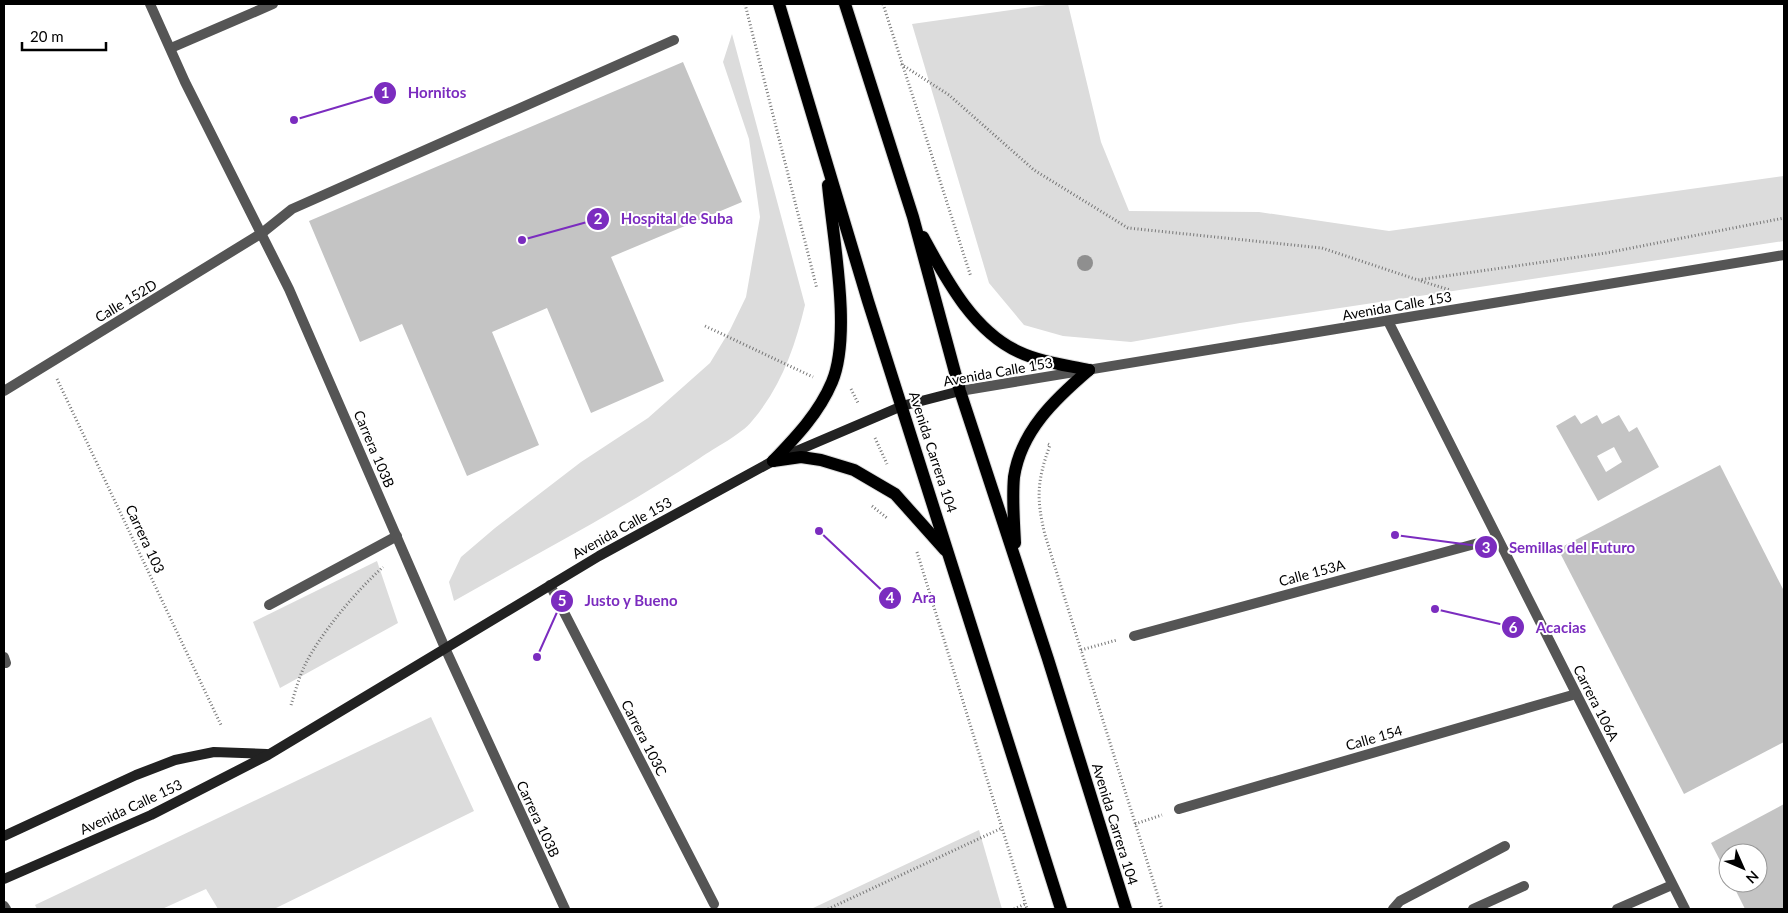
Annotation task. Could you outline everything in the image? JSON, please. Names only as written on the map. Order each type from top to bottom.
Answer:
[{"type":"main road","name":"Avenida Carrera 104","points":[[779,4],[902,406],[1061,909]]},
{"type":"main road","name":"Avenida Carrera 104","points":[[844,4],[913,217],[960,391],[1126,909]]},
{"type":"main road","points":[[774,461],[819,408],[837,365],[842,324],[825,155]]},
{"type":"main road","points":[[913,217],[960,299],[989,331],[1019,352],[1043,360],[1089,370]]},
{"type":"main road","points":[[1015,558],[1014,478],[1021,451],[1028,434],[1064,391],[1089,370]]},
{"type":"main road","name":"Avenida Calle 153","points":[[4,879],[151,815],[268,755],[550,585],[774,461],[902,406],[960,391]]},
{"type":"main road","points":[[774,461],[801,457],[821,460],[854,470],[895,494],[921,520],[950,555]]},
{"type":"main road","name":"Avenida Calle 153","points":[[4,836],[136,775],[176,760],[214,752],[268,755]]},
{"type":"street","name":"Carrera 103B","points":[[150,4],[185,82],[289,289],[445,648],[565,909]]},
{"type":"street","points":[[171,48],[273,4]]},
{"type":"street","name":"Calle 152D","points":[[4,391],[262,234],[292,209],[674,40]]},
{"type":"street","name":"Avenida Calle 153","points":[[960,391],[1784,255]]},
{"type":"street","name":"Carrera 106A","points":[[1388,321],[1685,909]]},
{"type":"street","points":[[269,605],[397,536]]},
{"type":"street","name":"Calle 153A","points":[[1134,636],[1497,538]]},
{"type":"street","name":"Carrera 103C","points":[[550,585],[714,904]]},
{"type":"street","name":"Calle 154","points":[[1179,809],[1576,694]]},
{"type":"street","points":[[1393,909],[1400,901],[1505,846]]},
{"type":"street","points":[[1617,909],[1672,884]]},
{"type":"street","points":[[1473,909],[1524,886]]},
{"type":"path","points":[[745,4],[818,292]]},
{"type":"path","points":[[883,4],[974,286]]},
{"type":"path","points":[[901,64],[949,95],[1034,170],[1128,228],[1322,248],[1418,280],[1606,253],[1784,218]]},
{"type":"path","points":[[705,326],[817,379]]},
{"type":"path","name":"Carrera 103","points":[[50,363],[221,725]]},
{"type":"path","points":[[1028,434],[1050,445],[1040,473],[1038,506],[1045,534],[1162,909]]},
{"type":"path","points":[[866,502],[892,522]]},
{"type":"path","points":[[913,547],[918,553],[1027,909]]},
{"type":"path","points":[[291,705],[304,666],[316,644],[370,579],[390,561]]},
{"type":"path","points":[[1081,650],[1134,636]]},
{"type":"path","points":[[1135,824],[1179,809]]},
{"type":"path","points":[[828,909],[1002,828]]},
{"type":"path","points":[[1014,909],[1026,904]]},
{"type":"shaded area","points":[[1053,4],[1068,4],[1101,142],[1129,211],[1259,212],[1389,231],[1784,176],[1784,241],[1240,323],[1131,342],[1063,336],[1024,325],[989,283],[912,24]]},
{"type":"shaded area","points":[[732,34],[805,305],[797,336],[786,366],[762,408],[752,421],[735,436],[640,496],[454,601],[449,582],[461,557],[495,528],[581,462],[648,418],[710,363],[730,330],[746,297],[760,217],[749,139],[723,62]]},
{"type":"shaded area","points":[[377,561],[398,623],[280,688],[253,622]]},
{"type":"shaded area","points":[[431,717],[474,811],[274,909],[218,909],[206,889],[162,909],[37,909],[35,905]]},
{"type":"shaded area","points":[[979,830],[1002,909],[811,909]]},
{"type":"building","points":[[683,62],[742,202],[611,257],[664,381],[591,413],[547,308],[492,332],[539,445],[467,476],[402,324],[360,342],[309,221]]},
{"type":"building","points":[[1575,415],[1581,424],[1597,415],[1602,424],[1619,415],[1629,432],[1637,427],[1659,467],[1598,501],[1556,426]],"holes":[[[1614,447],[1622,462],[1606,472],[1597,456]]]},
{"type":"building","points":[[1720,465],[1784,591],[1784,742],[1684,794],[1558,549]]},
{"type":"building","points":[[1784,804],[1784,909],[1745,909],[1737,893],[1768,893],[1768,843],[1718,843],[1718,857],[1711,843]]},
{"type":"place","name":"Hornitos","points":[[294,120]]},
{"type":"place","name":"Hospital de Suba","points":[[522,240]]},
{"type":"place","name":"Ara","points":[[819,531]]},
{"type":"place","name":"Semillas del Futuro","points":[[1395,535]]},
{"type":"place","name":"Acacias","points":[[1435,609]]},
{"type":"place","name":"Justo y Bueno","points":[[537,657]]}]
